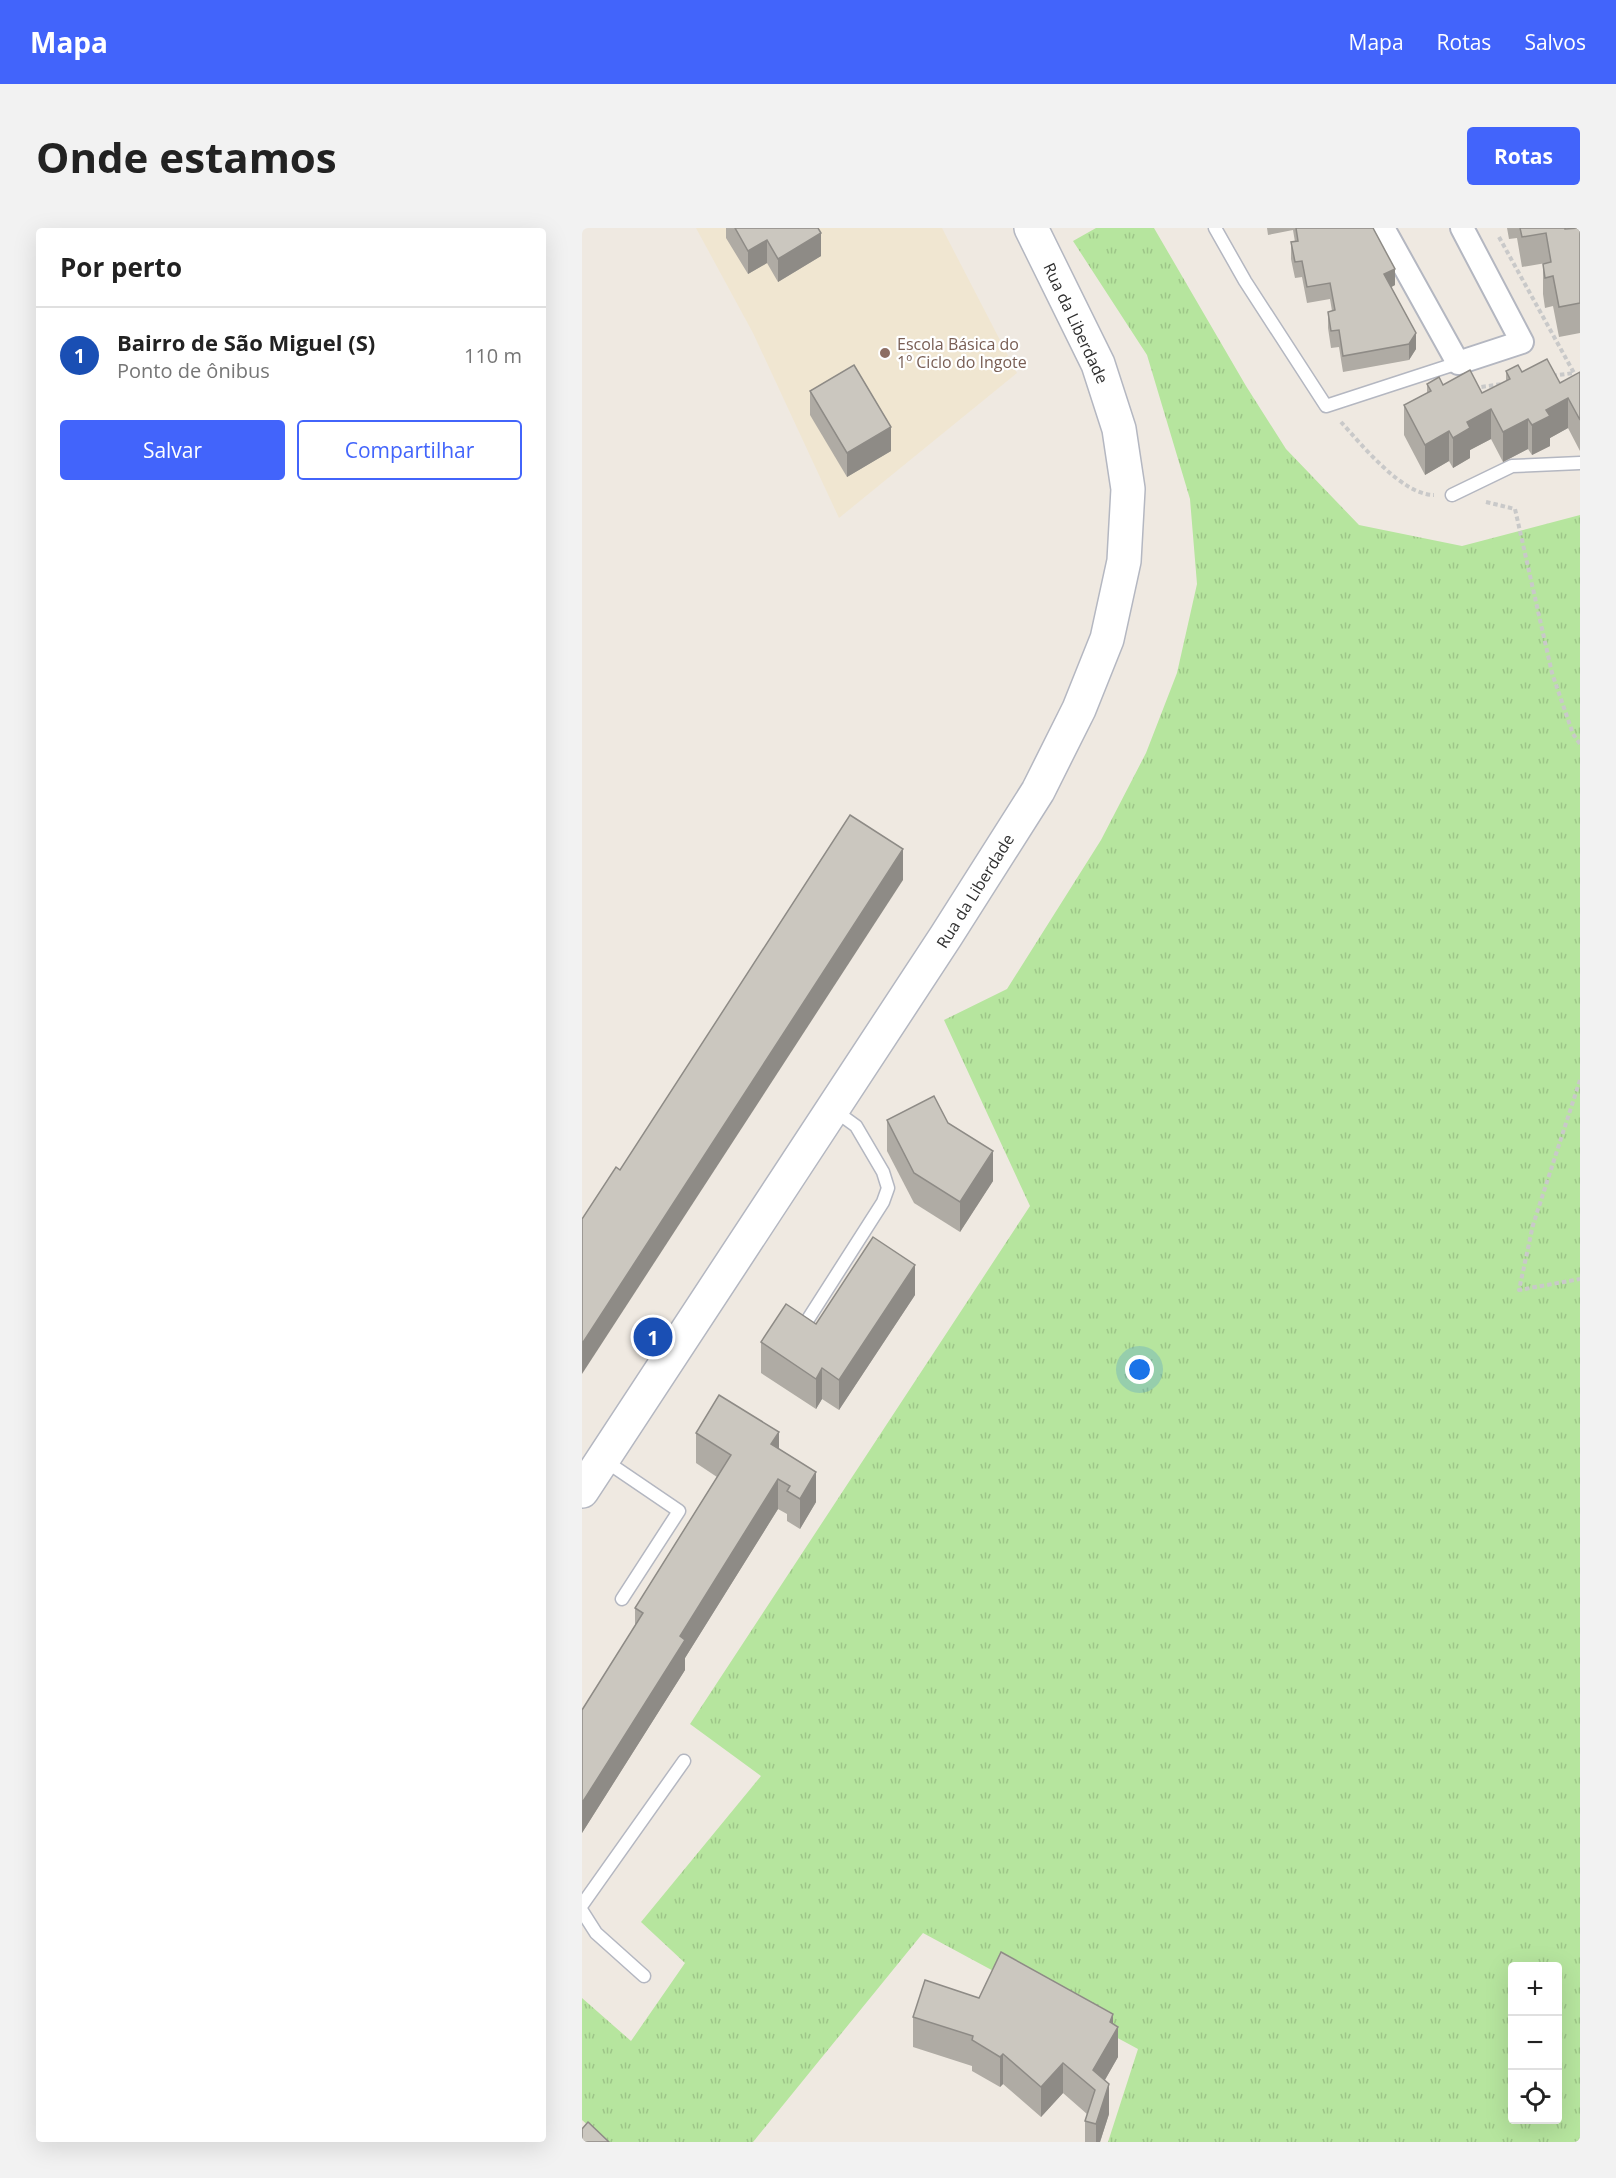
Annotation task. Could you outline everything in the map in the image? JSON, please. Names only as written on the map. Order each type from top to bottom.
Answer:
[{"type":"street","name":"Rua da Liberdade","points":[[582,1491],[946,936],[1038,791],[1079,710],[1107,639],[1124,561],[1128,489],[1119,429],[1098,364],[1031,228]]},
{"type":"street","points":[[1383,228],[1458,363],[1522,342],[1462,228]]},
{"type":"lane","points":[[1215,228],[1245,281],[1326,406],[1458,363]]},
{"type":"lane","points":[[1452,495],[1512,466],[1580,463]]},
{"type":"lane","points":[[805,1324],[883,1202],[888,1188],[883,1172],[856,1126],[832,1109]]},
{"type":"lane","points":[[603,1459],[679,1511],[622,1599]]},
{"type":"lane","points":[[582,1905],[684,1761]]},
{"type":"lane","points":[[582,1911],[597,1933],[644,1976]]},
{"type":"path","points":[[1494,228],[1574,373],[1543,378]]},
{"type":"path","points":[[1484,387],[1512,382]]},
{"type":"path","points":[[1491,385],[1492,393]]},
{"type":"path","points":[[1326,406],[1382,468],[1424,495],[1452,495],[1515,509],[1552,673],[1573,734],[1580,744]]},
{"type":"path","points":[[1580,1080],[1533,1225],[1519,1290],[1580,1278]]},
{"type":"shaded area","name":"Escola Básica do 1º Ciclo do Ingote","points":[[696,228],[942,228],[1017,373],[839,518],[753,333]]},
{"type":"green space","points":[[1096,228],[1154,228],[1246,386],[1286,449],[1359,525],[1462,546],[1580,515],[1580,2142],[1108,2142],[1138,2049],[923,1933],[753,2142],[607,2142],[582,2120],[582,1998],[631,2041],[685,1963],[641,1922],[761,1776],[690,1724],[1030,1206],[944,1020],[1007,989],[1101,840],[1146,753],[1177,673],[1197,584],[1190,499],[1147,355],[1073,241]]},
{"type":"building","points":[[735,228],[818,228],[821,233],[778,259],[767,240],[748,251]]},
{"type":"building","points":[[1296,228],[1373,228],[1395,269],[1384,274],[1416,333],[1409,344],[1343,356],[1339,330],[1331,331],[1328,312],[1335,310],[1330,283],[1307,287],[1302,261],[1295,262],[1291,242],[1298,241]]},
{"type":"building","points":[[1520,228],[1580,228],[1580,303],[1559,307],[1553,276],[1545,278],[1543,264],[1551,262],[1546,233],[1522,237]]},
{"type":"building","points":[[1547,359],[1560,383],[1580,372],[1580,420],[1568,398],[1546,410],[1550,416],[1532,425],[1528,419],[1503,432],[1491,409],[1467,422],[1470,428],[1453,438],[1449,431],[1425,445],[1404,405],[1431,391],[1427,384],[1439,377],[1443,385],[1470,370],[1482,393],[1510,379],[1506,371],[1518,365],[1522,372]]},
{"type":"building","points":[[854,365],[891,427],[847,453],[810,391]]},
{"type":"building","points":[[850,815],[903,849],[582,1344],[582,1219],[616,1167],[620,1170]]},
{"type":"building","points":[[934,1096],[948,1123],[993,1151],[960,1202],[914,1173],[887,1120]]},
{"type":"building","points":[[873,1237],[915,1265],[839,1380],[822,1368],[816,1379],[761,1342],[786,1304],[816,1324]]},
{"type":"building","points":[[719,1395],[779,1432],[771,1444],[816,1472],[800,1499],[787,1491],[790,1486],[778,1479],[680,1636],[685,1640],[582,1803],[582,1710],[643,1613],[635,1608],[731,1455],[696,1433]]},
{"type":"building","points":[[1001,1952],[1113,2014],[1110,2022],[1118,2027],[1093,2070],[1109,2084],[1096,2124],[1085,2121],[1095,2090],[1063,2063],[1041,2087],[1003,2054],[1000,2057],[972,2040],[973,2036],[913,2017],[925,1980],[979,1998]]},
{"type":"building","points":[[588,2122],[609,2142],[582,2142],[582,2129]]},
{"type":"place","name":"Escola Básica do 1º Ciclo do Ingote","points":[[885,353]]},
{"type":"place","name":"Bairro de São Miguel (S)","points":[[653,1337]]}]
